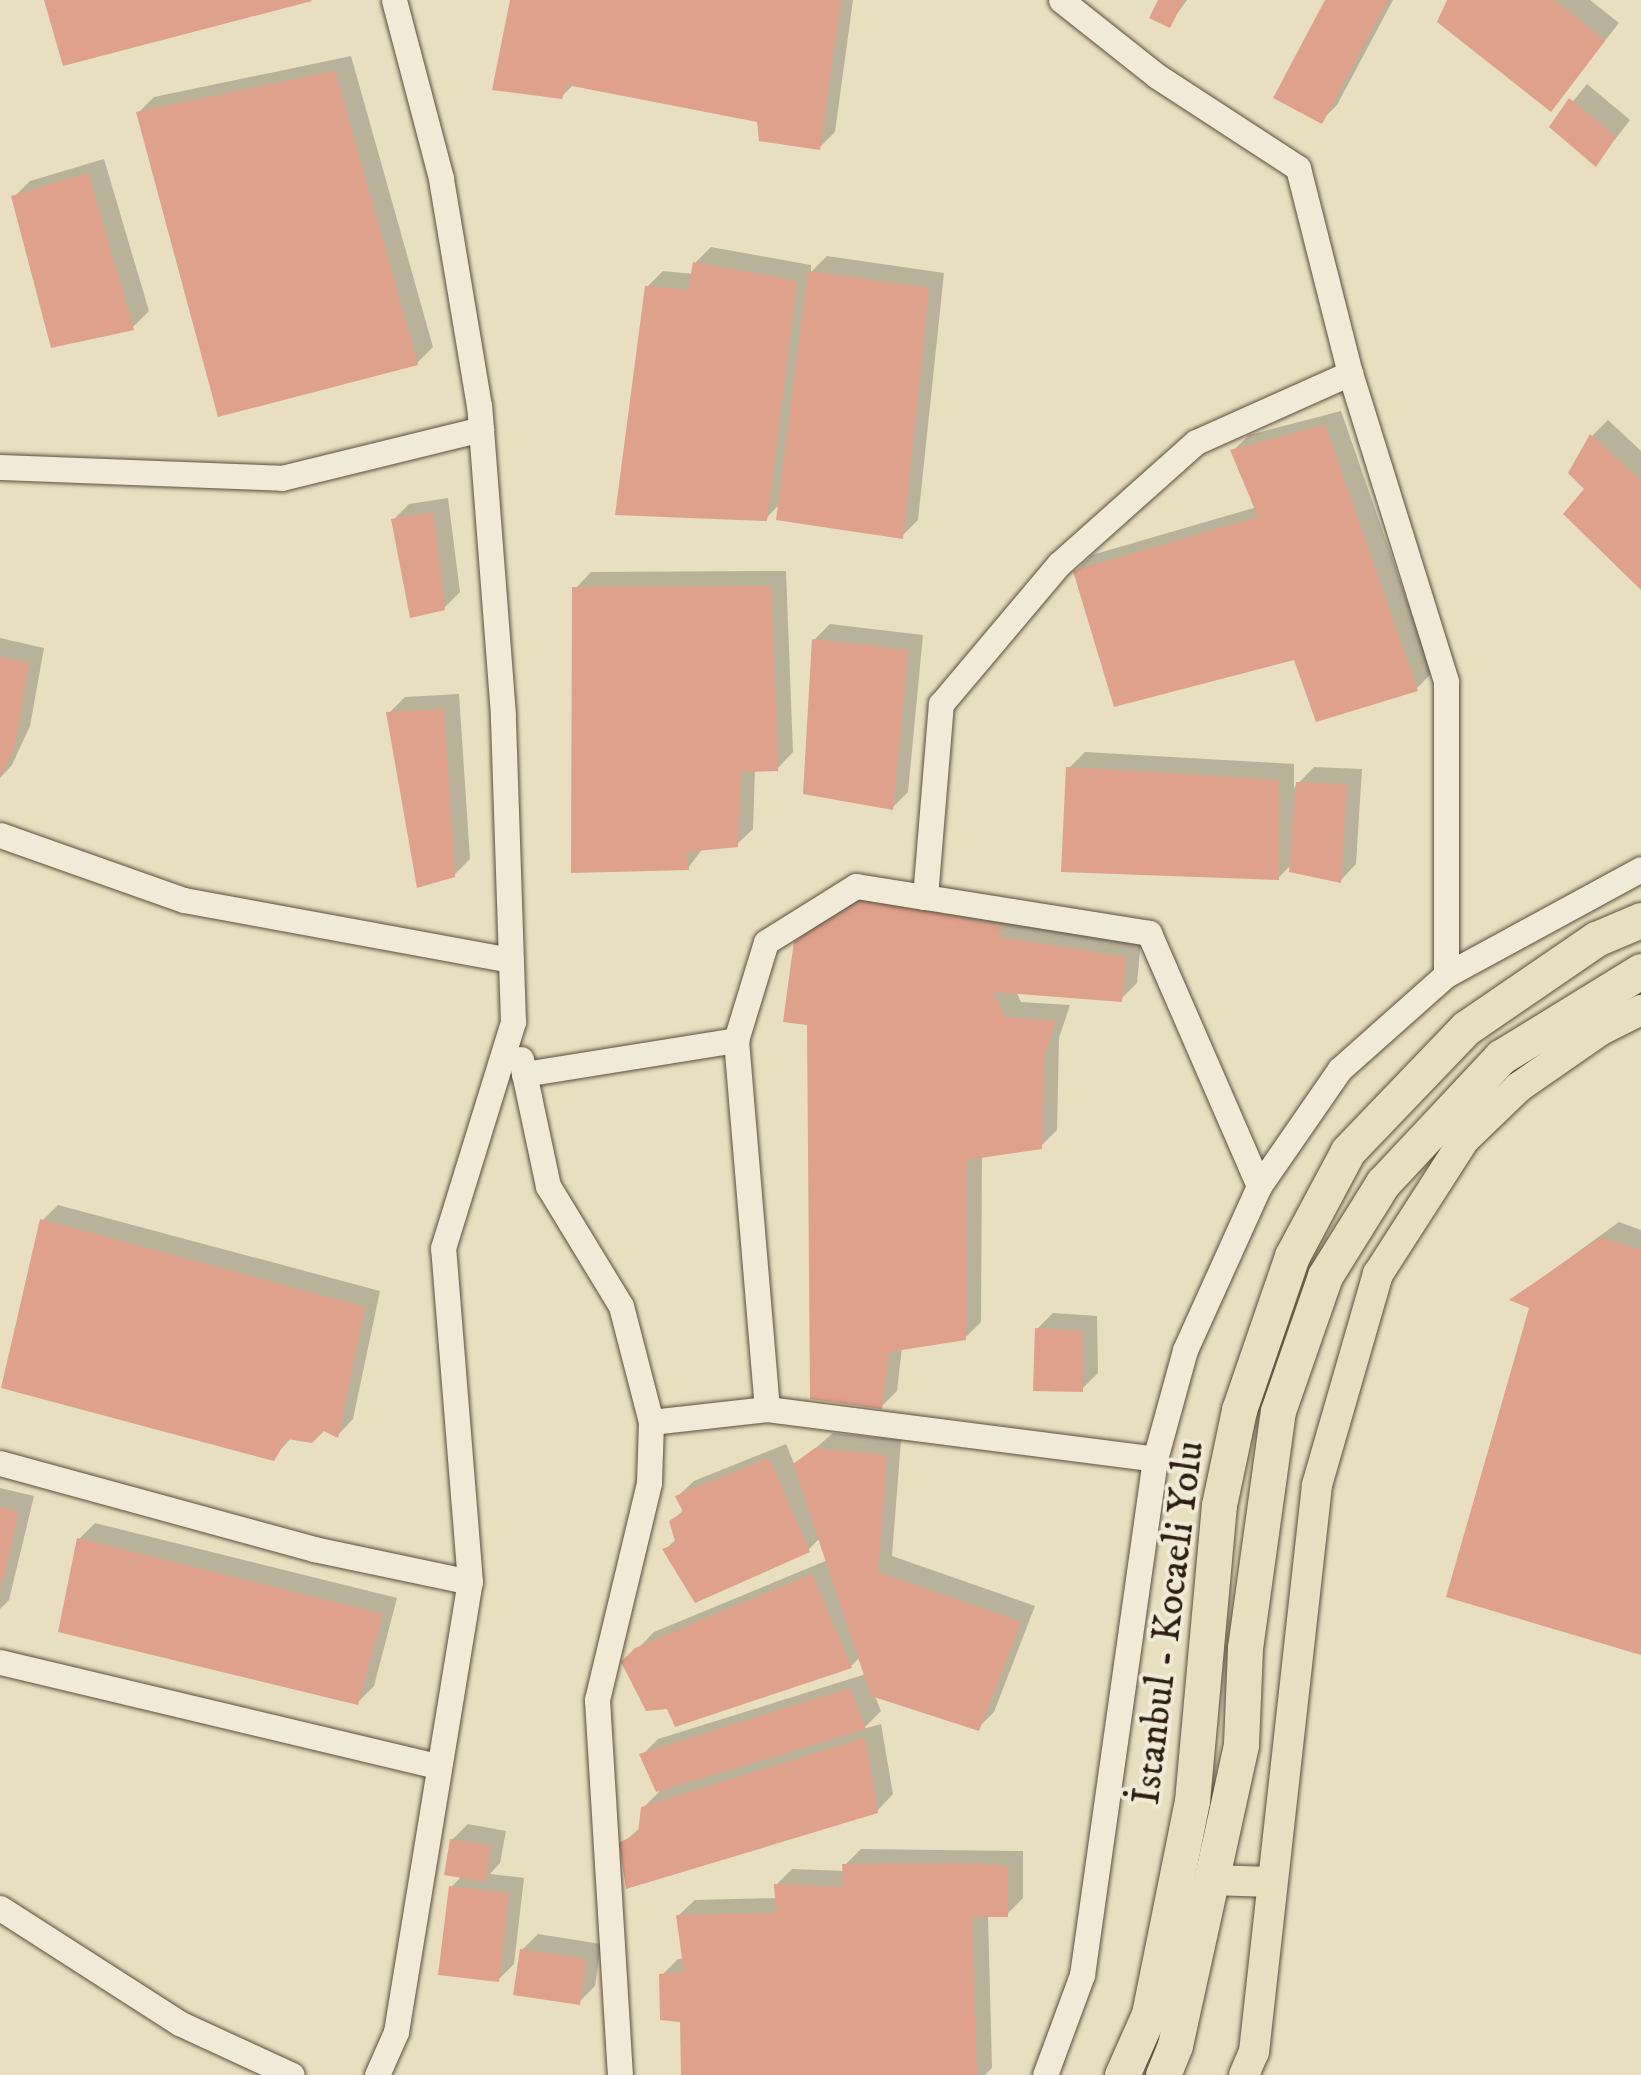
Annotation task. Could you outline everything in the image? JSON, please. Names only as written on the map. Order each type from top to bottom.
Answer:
[{"type":"highway","name":"İstanbul - Kocaeli Yolu","points":[[1122,2075],[1149,2014],[1192,1801],[1219,1505],[1240,1410],[1292,1256],[1348,1151],[1466,1028],[1596,939],[1641,920]]},
{"type":"highway","points":[[1163,2075],[1175,2045],[1241,1744],[1244,1648],[1278,1411],[1325,1276],[1383,1183],[1501,1057],[1641,971]]},
{"type":"main road","points":[[1244,2075],[1254,2052],[1317,1486],[1378,1274],[1464,1140],[1519,1088],[1601,1030],[1641,1010]]},
{"type":"main road","points":[[1211,1880],[1272,1882]]},
{"type":"street","points":[[394,0],[441,178],[481,429],[503,715],[512,1022],[548,1186],[621,1306],[652,1422],[648,1483],[597,1700],[620,2075]]},
{"type":"street","points":[[1060,0],[1157,76],[1298,168],[1350,374],[1446,682],[1446,975]]},
{"type":"street","points":[[925,896],[940,704],[1059,564],[1196,442],[1350,374]]},
{"type":"street","points":[[0,467],[282,478],[481,429]]},
{"type":"street","points":[[0,835],[184,900],[511,960]]},
{"type":"street","points":[[1044,2075],[1082,1975],[1156,1459],[1185,1350],[1260,1186],[1340,1069],[1446,975],[1641,869]]},
{"type":"street","points":[[767,1409],[736,1040],[766,942],[856,886],[1148,934],[1260,1186]]},
{"type":"street","points":[[377,2075],[396,2032],[470,1582],[442,1248],[512,1022]]},
{"type":"street","points":[[524,1074],[736,1040]]},
{"type":"street","points":[[652,1422],[767,1409],[1156,1459]]},
{"type":"street","points":[[0,1463],[314,1549],[470,1582]]},
{"type":"street","points":[[0,1662],[438,1766]]},
{"type":"street","points":[[0,1908],[179,2023],[292,2075]]},
{"type":"building","points":[[44,0],[311,0],[312,1],[63,66]]},
{"type":"building","points":[[510,0],[841,0],[820,150],[759,141],[757,122],[567,85],[562,99],[492,90]]},
{"type":"building","points":[[1158,0],[1184,0],[1170,28],[1149,18]]},
{"type":"building","points":[[1325,0],[1388,0],[1322,124],[1273,98]]},
{"type":"building","points":[[1447,0],[1554,0],[1605,41],[1551,112],[1437,22]]},
{"type":"building","points":[[335,71],[418,365],[218,417],[136,112]]},
{"type":"building","points":[[1569,98],[1616,137],[1596,167],[1549,127]]},
{"type":"building","points":[[88,173],[134,330],[51,348],[11,196]]},
{"type":"building","points":[[693,262],[797,281],[767,521],[615,515],[645,286],[688,290]]},
{"type":"building","points":[[808,271],[929,288],[903,539],[776,520]]},
{"type":"building","points":[[1325,425],[1418,691],[1316,722],[1294,660],[1114,707],[1073,571],[1258,517],[1230,450]]},
{"type":"building","points":[[1590,434],[1641,481],[1641,590],[1563,514],[1584,489],[1568,473]]},
{"type":"building","points":[[433,512],[445,610],[410,618],[391,519]]},
{"type":"building","points":[[771,586],[778,771],[741,772],[738,847],[686,852],[689,870],[571,873],[572,587]]},
{"type":"building","points":[[812,639],[908,650],[893,810],[803,794]]},
{"type":"building","points":[[0,657],[29,663],[15,745],[0,778]]},
{"type":"building","points":[[444,709],[455,877],[417,888],[386,712]]},
{"type":"building","points":[[1066,767],[1279,780],[1279,880],[1061,872]]},
{"type":"building","points":[[1296,782],[1347,784],[1341,883],[1289,872]]},
{"type":"building","points":[[865,899],[1002,926],[999,937],[1126,957],[1122,1002],[993,992],[1005,1017],[1056,1021],[1044,1056],[1042,1149],[967,1160],[966,1340],[889,1352],[882,1409],[810,1399],[807,1025],[783,1022],[794,941]]},
{"type":"building","points":[[40,1219],[365,1307],[338,1438],[324,1431],[312,1443],[287,1439],[274,1461],[1,1388]]},
{"type":"building","points":[[1601,1237],[1641,1250],[1641,1655],[1446,1597],[1529,1308],[1509,1300]]},
{"type":"building","points":[[1035,1328],[1082,1331],[1083,1392],[1033,1391]]},
{"type":"building","points":[[815,1448],[887,1455],[878,1572],[1021,1622],[979,1731],[871,1696],[793,1464]]},
{"type":"building","points":[[769,1458],[810,1552],[695,1603],[662,1549],[676,1544],[669,1521],[683,1512],[675,1496]]},
{"type":"building","points":[[0,1507],[19,1512],[1,1587],[0,1587]]},
{"type":"building","points":[[77,1538],[383,1614],[358,1705],[58,1632]]},
{"type":"building","points":[[812,1574],[852,1668],[675,1727],[667,1709],[646,1711],[621,1662],[635,1648]]},
{"type":"building","points":[[850,1688],[866,1729],[656,1792],[639,1754]]},
{"type":"building","points":[[865,1738],[878,1813],[626,1889],[619,1843],[638,1833],[641,1807]]},
{"type":"building","points":[[450,1839],[491,1846],[485,1882],[444,1875]]},
{"type":"building","points":[[842,1864],[1008,1866],[1008,1917],[972,1917],[977,2075],[681,2075],[680,2022],[660,2020],[659,1974],[684,1972],[676,1915],[776,1913],[774,1884],[843,1887]]},
{"type":"building","points":[[449,1886],[509,1893],[499,1982],[438,1975]]},
{"type":"building","points":[[520,1949],[586,1959],[580,2005],[513,1995]]}]
